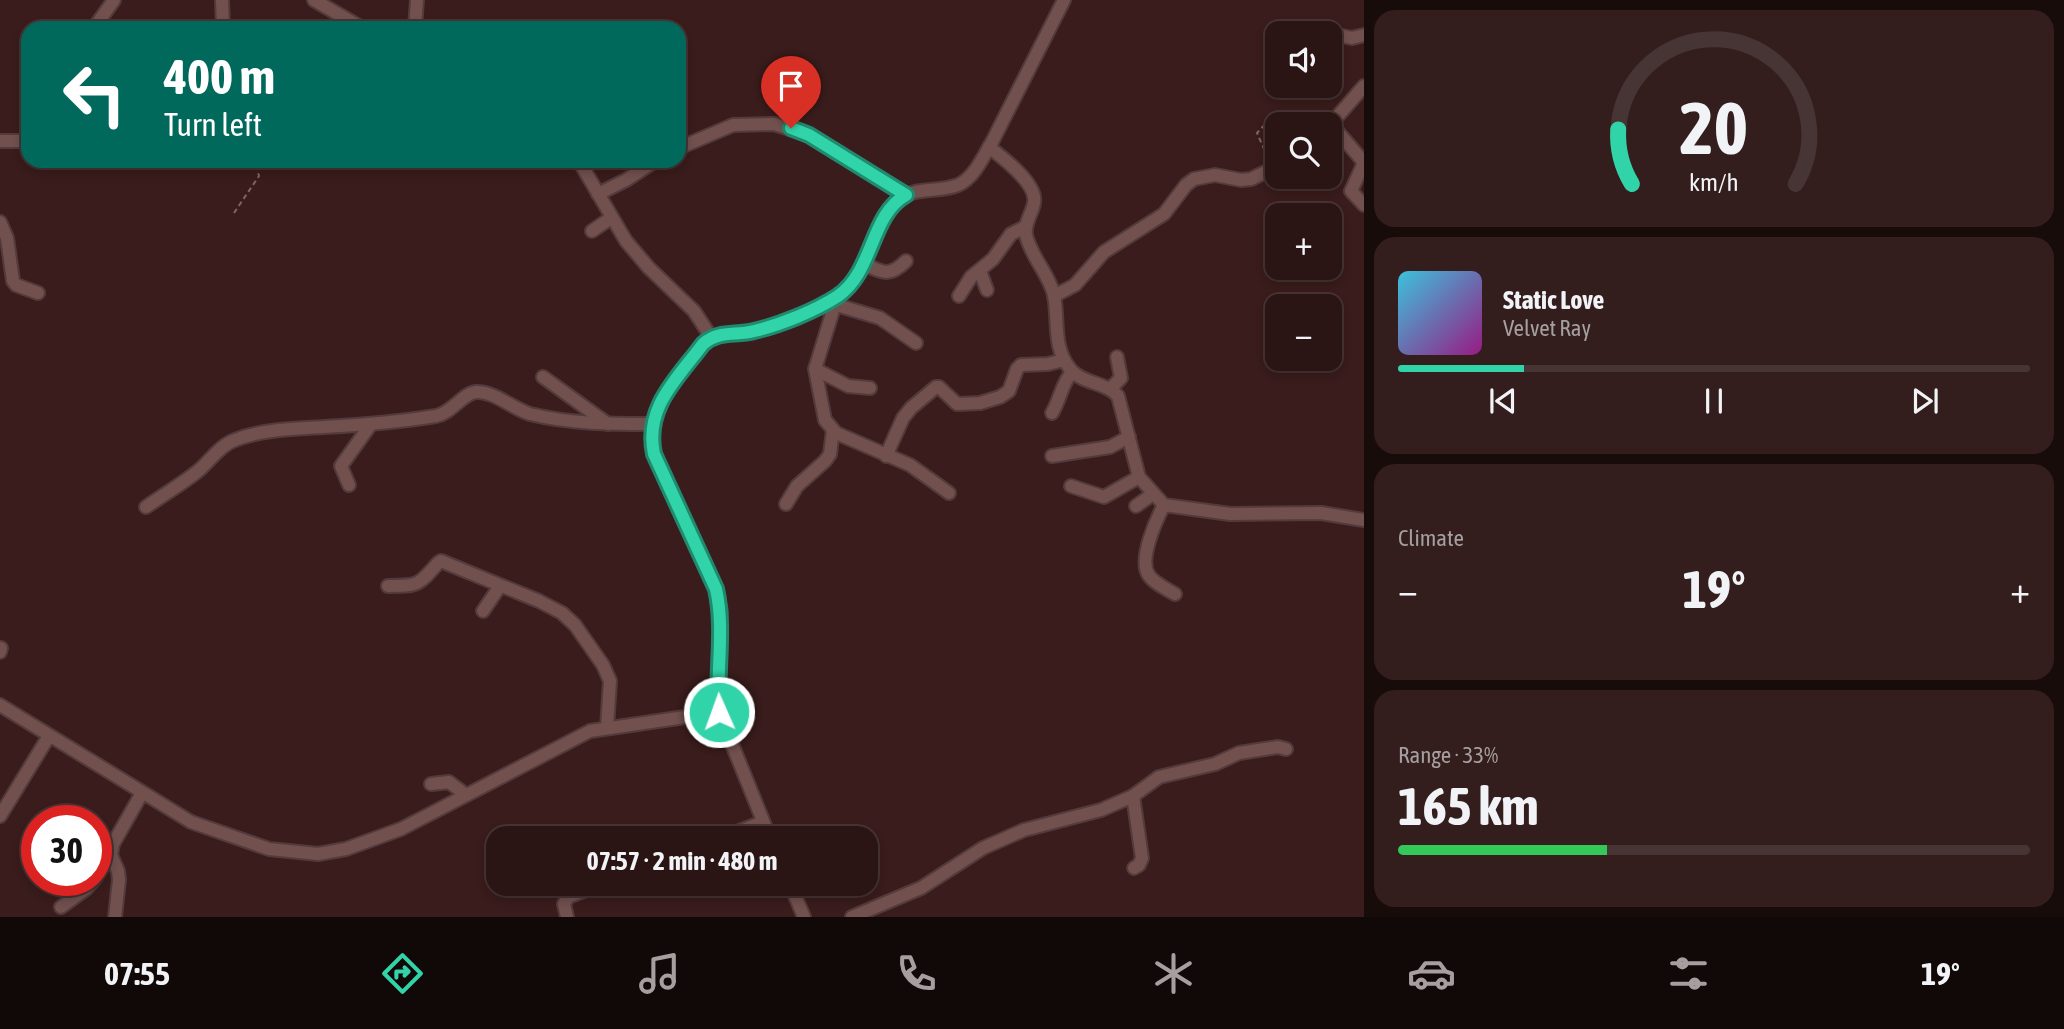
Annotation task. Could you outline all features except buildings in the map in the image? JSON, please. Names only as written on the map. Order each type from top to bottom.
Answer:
[{"type":"street","points":[[99,21],[114,0]]},
{"type":"street","points":[[222,0],[223,21]]},
{"type":"street","points":[[314,0],[350,21]]},
{"type":"street","points":[[416,21],[418,0]]},
{"type":"street","points":[[765,826],[719,712],[721,611],[716,589],[654,454],[652,424],[657,406],[710,337],[751,332],[830,303],[845,290],[864,264],[887,213],[898,200],[906,195],[958,185],[978,165],[989,147],[1064,0]]},
{"type":"street","points":[[1342,36],[1352,38],[1364,35]]},
{"type":"street","points":[[1339,112],[1364,86]]},
{"type":"street","points":[[686,145],[733,125],[774,124],[809,135],[906,195]]},
{"type":"street","points":[[1342,137],[1363,160],[1351,191],[1364,205]]},
{"type":"street","points":[[0,141],[21,141]]},
{"type":"street","points":[[989,147],[1011,163],[1033,193],[1034,201],[1025,227],[1027,241],[1054,296],[1059,345],[1064,360],[1072,372],[1110,389],[1118,396],[1139,477],[1164,505],[1230,514],[1321,513],[1364,520]]},
{"type":"street","points":[[583,168],[626,241],[694,311],[710,337]]},
{"type":"street","points":[[598,194],[644,168]]},
{"type":"street","points":[[1054,296],[1075,285],[1104,252],[1164,214],[1186,185],[1194,179],[1215,175],[1241,180],[1251,179],[1265,172]]},
{"type":"street","points":[[592,231],[611,218]]},
{"type":"street","points":[[0,222],[7,238],[13,281],[16,285],[38,293]]},
{"type":"street","points":[[959,296],[971,277],[993,259],[1011,234],[1025,227]]},
{"type":"street","points":[[864,264],[888,272],[896,271],[906,261]]},
{"type":"street","points":[[980,271],[987,290]]},
{"type":"street","points":[[830,303],[880,318],[916,343]]},
{"type":"street","points":[[830,303],[815,369],[825,420],[832,430],[910,465],[948,494]]},
{"type":"street","points":[[1110,389],[1121,378],[1117,357]]},
{"type":"street","points":[[886,456],[903,418],[936,387],[957,404],[980,403],[1000,397],[1009,391],[1021,365],[1048,364],[1064,360]]},
{"type":"street","points":[[815,369],[848,386],[870,388]]},
{"type":"street","points":[[1052,414],[1065,380],[1072,372]]},
{"type":"street","points":[[543,377],[608,424]]},
{"type":"street","points":[[145,507],[198,471],[233,440],[278,429],[371,424],[444,414],[476,392],[490,395],[528,413],[579,423],[652,424]]},
{"type":"street","points":[[349,485],[341,466],[371,424]]},
{"type":"street","points":[[786,505],[797,486],[830,454],[832,430]]},
{"type":"street","points":[[1052,456],[1110,447],[1129,437]]},
{"type":"street","points":[[1071,485],[1104,497],[1139,477]]},
{"type":"street","points":[[1136,506],[1153,494]]},
{"type":"street","points":[[1164,505],[1150,533],[1146,567],[1151,578],[1175,594]]},
{"type":"street","points":[[388,586],[412,586],[419,583],[442,561],[539,600],[562,613],[575,625],[603,665],[610,681],[607,729]]},
{"type":"street","points":[[483,611],[500,586]]},
{"type":"street","points":[[0,705],[191,822],[269,849],[318,854],[346,849],[401,829],[584,734],[719,712]]},
{"type":"street","points":[[0,816],[49,736]]},
{"type":"street","points":[[852,917],[921,888],[982,848],[1024,830],[1101,810],[1133,796],[1159,777],[1215,764],[1239,753],[1278,747],[1286,749]]},
{"type":"street","points":[[431,784],[449,782],[466,795]]},
{"type":"street","points":[[112,852],[118,831],[142,793]]},
{"type":"street","points":[[1133,796],[1142,858],[1134,869]]},
{"type":"street","points":[[752,826],[763,822]]},
{"type":"street","points":[[112,858],[120,880],[115,917]]},
{"type":"street","points":[[61,907],[76,896]]},
{"type":"street","points":[[567,917],[564,904],[571,896]]},
{"type":"street","points":[[795,896],[804,917]]},
{"type":"path","points":[[1265,124],[1257,133],[1265,148]]},
{"type":"path","points":[[234,212],[259,176],[257,168]]},
{"type":"route","points":[[719,712],[717,688],[721,611],[716,589],[654,454],[652,432],[657,406],[710,337],[751,332],[767,327],[794,317],[845,290],[864,264],[887,213],[906,195],[809,135],[791,128]]}]
